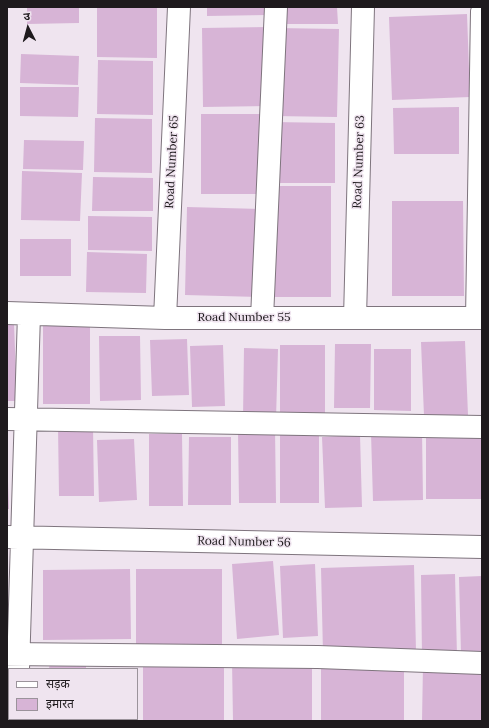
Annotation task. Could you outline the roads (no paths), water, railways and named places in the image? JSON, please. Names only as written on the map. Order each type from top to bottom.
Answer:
[{"type":"street","name":"Road Number 65","points":[[165,318],[179,7]]},
{"type":"street","points":[[262,318],[276,7]]},
{"type":"street","name":"Road Number 63","points":[[355,318],[363,7]]},
{"type":"street","points":[[479,318],[482,12]]},
{"type":"street","name":"Road Number 55","points":[[7,313],[165,318],[479,318]]},
{"type":"street","points":[[29,314],[16,419],[14,659],[318,657],[482,663]]},
{"type":"street","points":[[16,419],[482,428]]},
{"type":"street","name":"Road Number 56","points":[[14,537],[482,547]]}]
